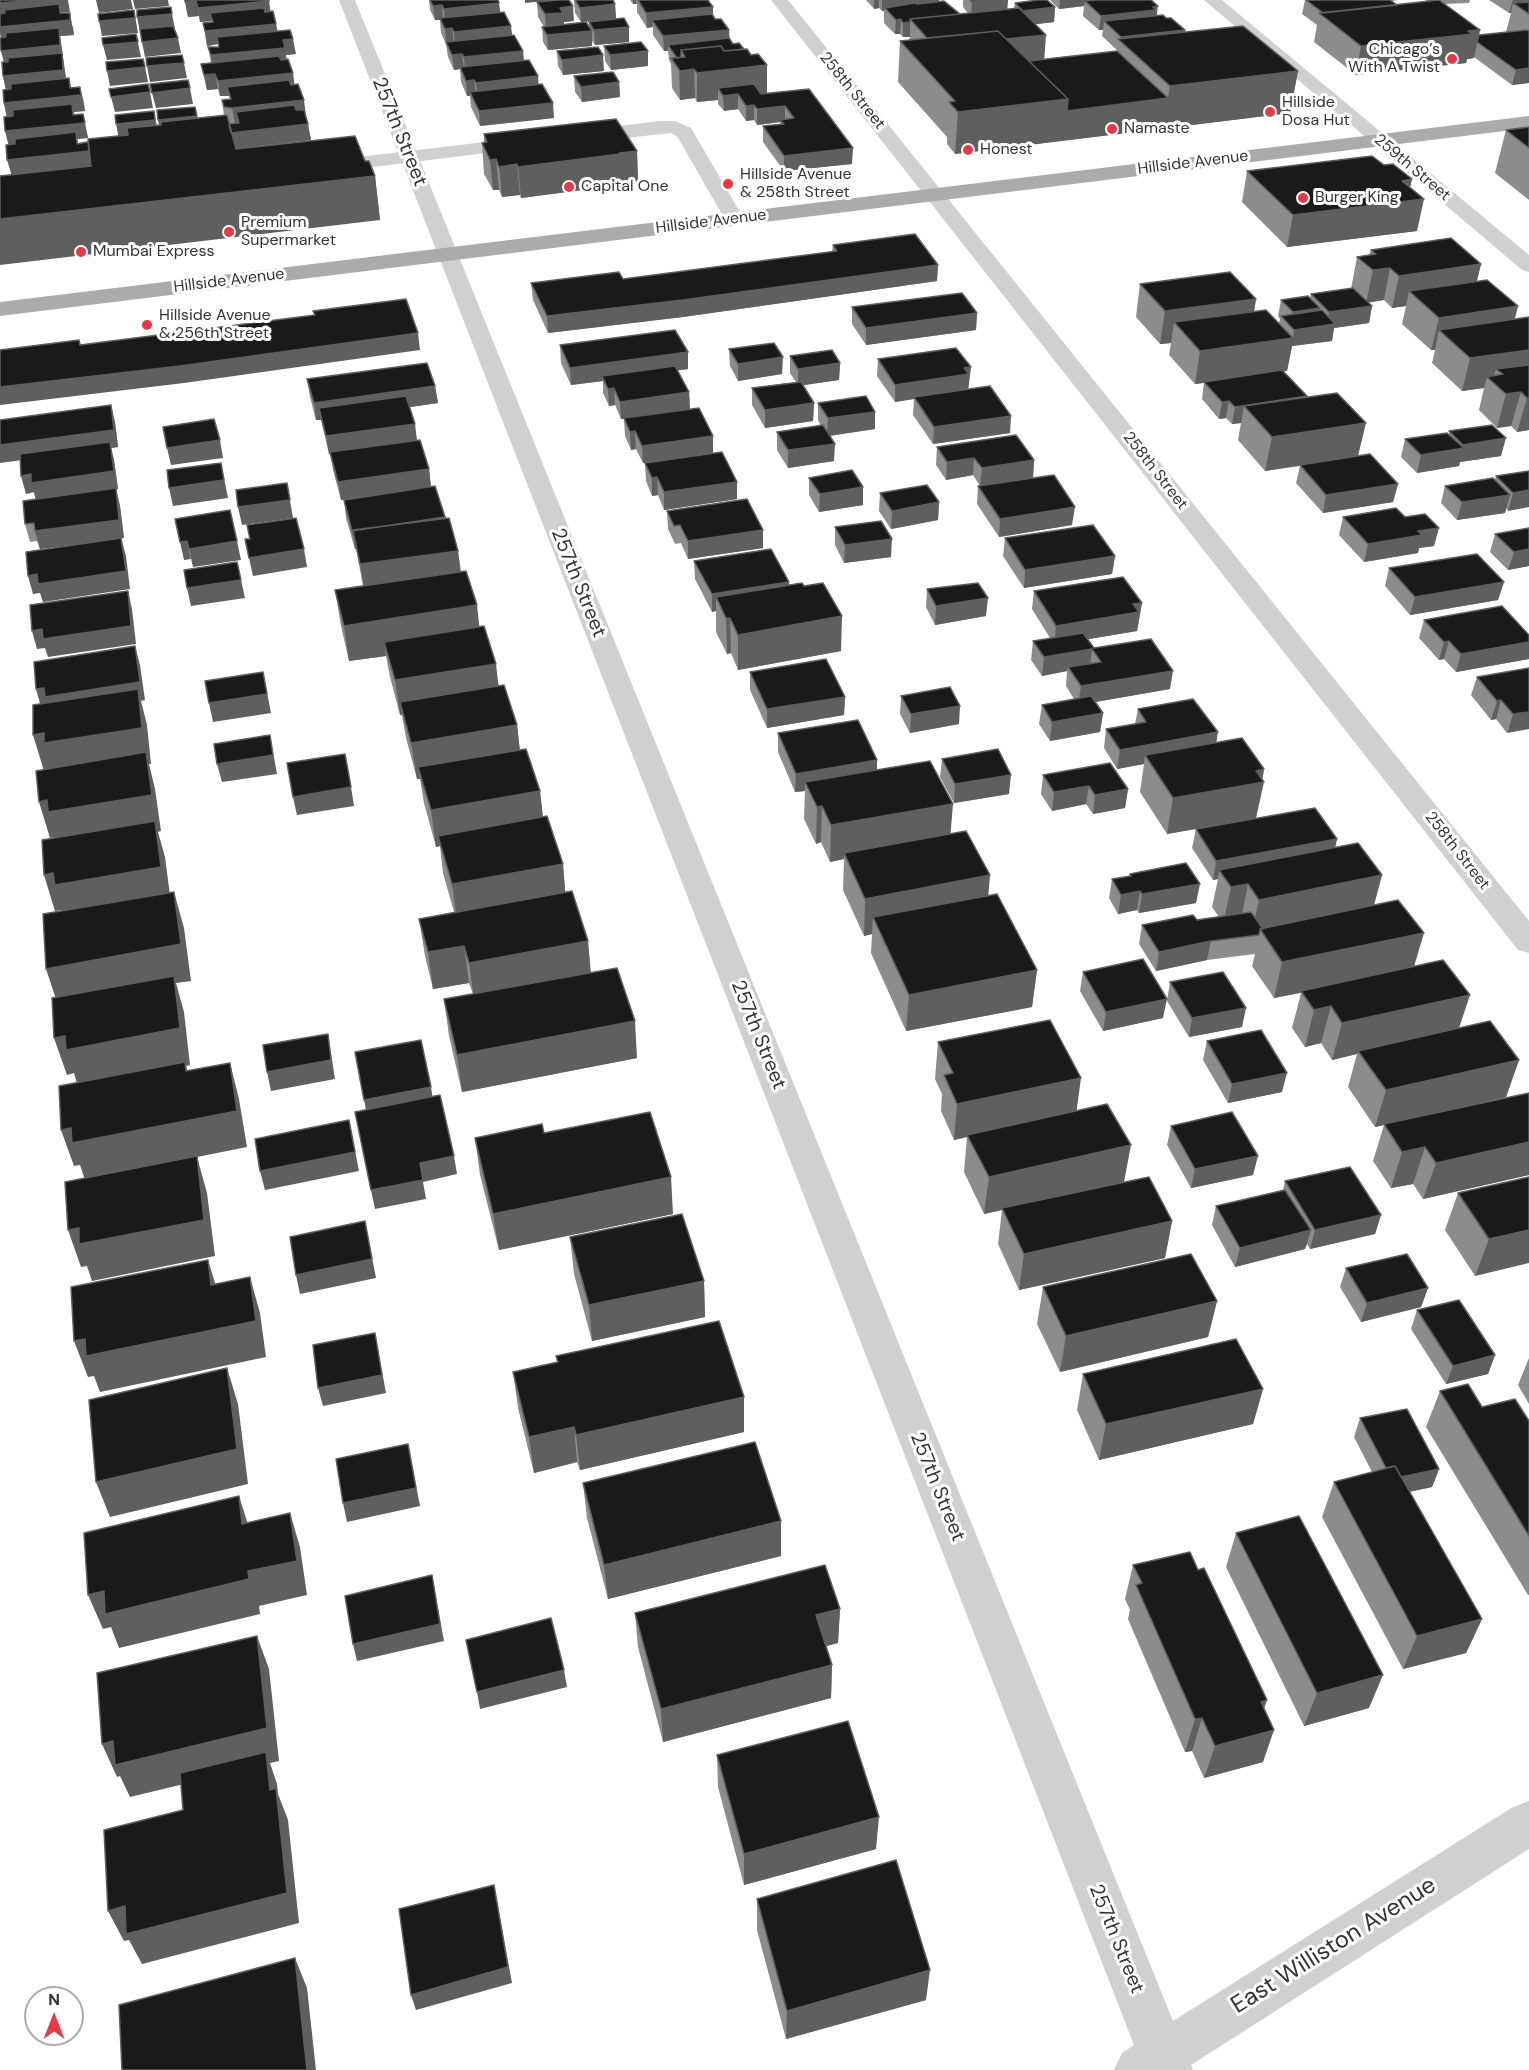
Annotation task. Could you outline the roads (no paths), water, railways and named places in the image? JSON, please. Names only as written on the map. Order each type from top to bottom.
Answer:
[{"type":"main road","name":"Hillside Avenue","points":[[0,309],[1529,122]]},
{"type":"street","name":"257th Street","points":[[347,0],[1157,2065]]},
{"type":"street","name":"258th Street","points":[[779,0],[1529,942]]},
{"type":"street","name":"259th Street","points":[[1212,0],[1529,266]]},
{"type":"street","points":[[564,139],[675,128],[684,132],[734,219]]},
{"type":"street","points":[[309,168],[540,142]]},
{"type":"street","name":"East Williston Avenue","points":[[1157,2065],[1529,1823]]},
{"type":"place","name":"Chicago’s With A Twist","points":[[1452,59]]},
{"type":"place","name":"Hillside Dosa Hut","points":[[1270,112]]},
{"type":"place","name":"Namaste","points":[[1112,129]]},
{"type":"place","name":"Honest","points":[[968,150]]},
{"type":"place","name":"Hillside Avenue & 258th Street","points":[[728,184]]},
{"type":"place","name":"Capital One","points":[[569,187]]},
{"type":"place","name":"Burger King","points":[[1303,198]]},
{"type":"place","name":"Premium Supermarket","points":[[229,232]]},
{"type":"place","name":"Mumbai Express","points":[[81,252]]},
{"type":"place","name":"Hillside Avenue & 256th Street","points":[[147,325]]}]
